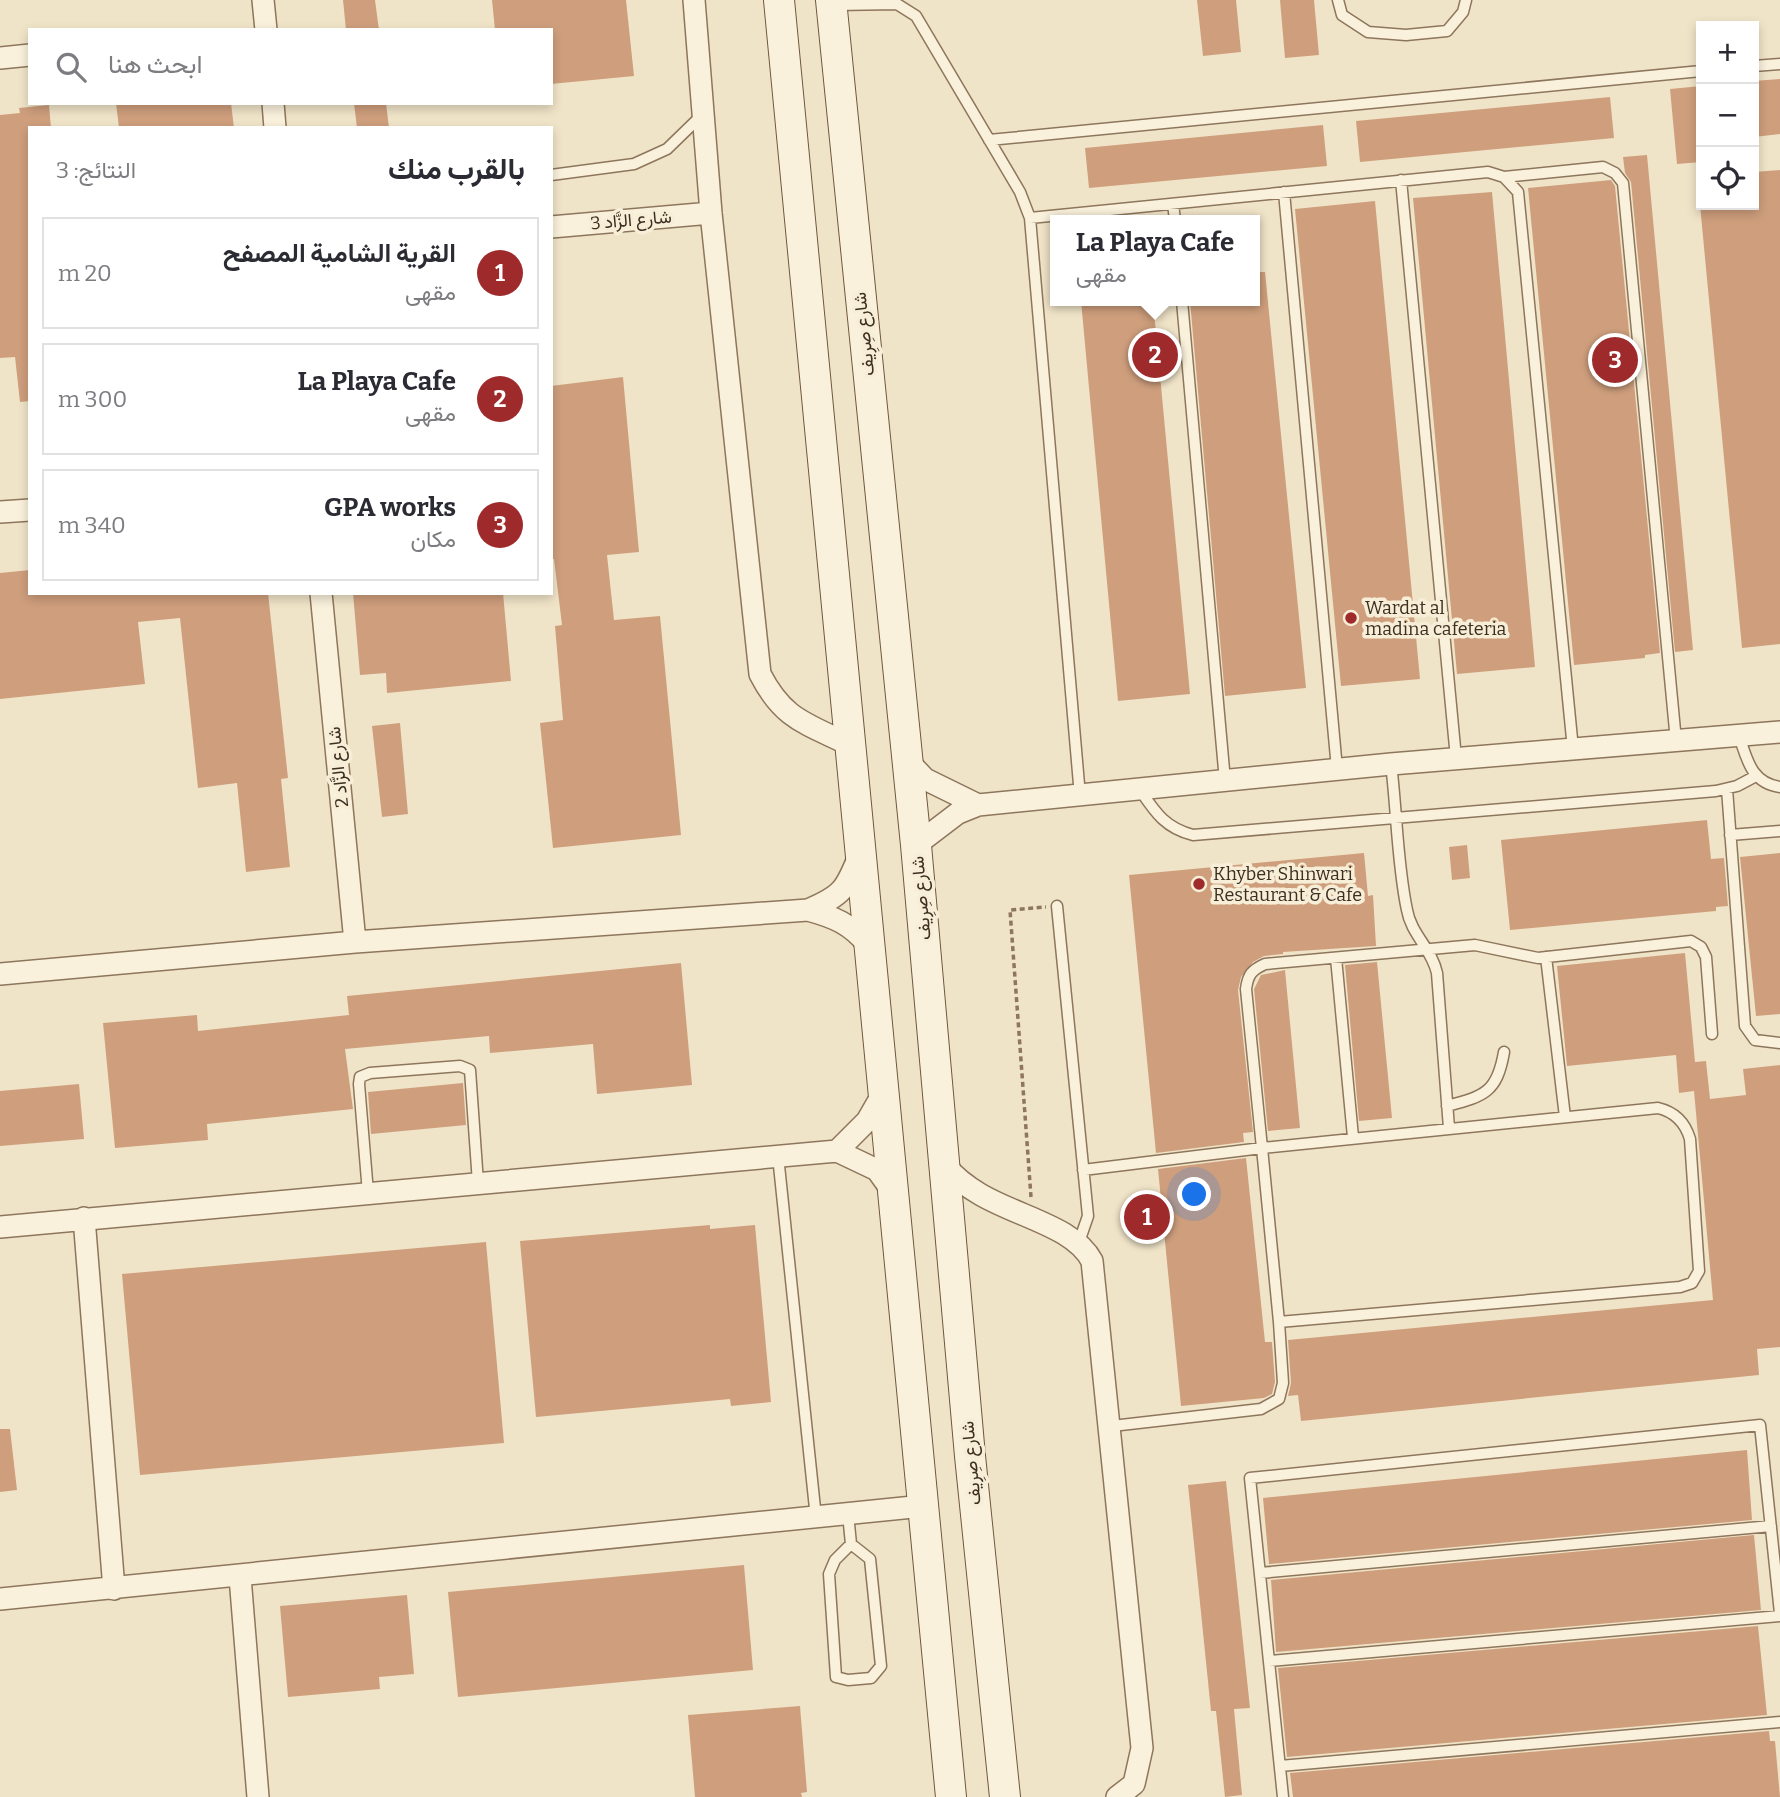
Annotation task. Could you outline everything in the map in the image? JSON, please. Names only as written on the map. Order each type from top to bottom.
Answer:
[{"type":"main road","points":[[779,0],[848,744],[951,1797]]},
{"type":"main road","name":"شارع صِرِيف","points":[[831,3],[916,845],[970,1456],[1004,1797]]},
{"type":"street","points":[[263,0],[265,28]]},
{"type":"street","points":[[694,0],[711,213],[760,674],[773,699],[795,718],[848,744]]},
{"type":"street","points":[[0,58],[28,55]]},
{"type":"street","points":[[273,105],[275,126]]},
{"type":"street","name":"شارع الزَّاد 3","points":[[553,228],[711,213]]},
{"type":"street","points":[[0,512],[28,510]]},
{"type":"street","name":"شارع الزَّاد 2","points":[[321,595],[355,942]]},
{"type":"street","points":[[916,845],[958,813],[978,805],[1456,758],[1780,732]]},
{"type":"street","points":[[907,760],[925,779],[978,805]]},
{"type":"street","points":[[0,974],[355,942],[808,910],[825,903],[846,887],[859,856]]},
{"type":"street","points":[[808,910],[834,917],[855,929],[868,945]]},
{"type":"street","points":[[837,1151],[867,1121],[882,1095]]},
{"type":"street","points":[[0,1227],[837,1151],[877,1170],[892,1191]]},
{"type":"street","points":[[946,1165],[975,1194],[1079,1242],[1093,1261],[1112,1426],[1142,1748],[1137,1790],[1117,1797]]},
{"type":"street","points":[[84,1218],[114,1589]]},
{"type":"street","points":[[0,1599],[240,1577],[923,1506]]},
{"type":"street","points":[[240,1577],[258,1797]]},
{"type":"lane","points":[[1338,0],[1342,15],[1368,33],[1406,35],[1447,31],[1463,12],[1466,0]]},
{"type":"lane","points":[[831,3],[897,4],[916,16],[1020,192],[1030,218],[1080,796]]},
{"type":"lane","points":[[1759,66],[1780,64]]},
{"type":"lane","points":[[989,140],[1696,71]]},
{"type":"lane","points":[[553,175],[634,164],[667,149],[703,114]]},
{"type":"lane","points":[[1061,215],[1488,172],[1504,177],[1603,167],[1615,173],[1623,183],[1676,741]]},
{"type":"lane","points":[[1504,177],[1518,192],[1573,749]]},
{"type":"lane","points":[[1401,180],[1456,758]]},
{"type":"lane","points":[[1284,192],[1337,769]]},
{"type":"lane","points":[[1173,204],[1174,215]]},
{"type":"lane","points":[[1030,218],[1050,216]]},
{"type":"lane","points":[[1182,306],[1225,781]]},
{"type":"lane","points":[[1739,736],[1756,776],[1768,784],[1780,786]]},
{"type":"lane","points":[[1391,764],[1407,911],[1417,934],[1430,951],[1437,973],[1449,1128]]},
{"type":"lane","points":[[1140,790],[1160,819],[1181,832],[1193,835],[1727,789],[1756,776]]},
{"type":"lane","points":[[1727,789],[1745,1026],[1755,1040],[1780,1043]]},
{"type":"lane","points":[[1730,835],[1780,831]]},
{"type":"lane","points":[[1057,906],[1088,1216],[1079,1242]]},
{"type":"lane","points":[[1112,1426],[1261,1409],[1279,1399],[1283,1383],[1279,1322],[1247,978],[1253,969],[1265,964],[1475,945],[1522,957],[1546,957],[1685,941],[1696,943],[1706,957],[1712,1034]]},
{"type":"lane","points":[[1546,957],[1565,1117]]},
{"type":"lane","points":[[1336,958],[1353,1137]]},
{"type":"lane","points":[[1447,1106],[1482,1095],[1490,1089],[1500,1072],[1504,1052]]},
{"type":"lane","points":[[368,1193],[359,1081],[370,1073],[460,1066],[470,1070],[478,1183]]},
{"type":"lane","points":[[1083,1170],[1353,1137],[1658,1108],[1675,1115],[1682,1122],[1690,1139],[1699,1271],[1692,1283],[1680,1287],[1279,1322]]},
{"type":"lane","points":[[778,1156],[816,1517]]},
{"type":"lane","points":[[1269,1661],[1780,1614],[1760,1425],[1250,1478],[1283,1797]]},
{"type":"lane","points":[[848,1514],[851,1544],[870,1559],[881,1666],[871,1678],[848,1680],[836,1677],[829,1574],[835,1560],[851,1544]]},
{"type":"lane","points":[[1260,1573],[1771,1526]]},
{"type":"lane","points":[[1280,1766],[1780,1722]]},
{"type":"path","points":[[1042,1224],[1047,1207],[1029,1196],[1010,909],[1057,906]]},
{"type":"building","points":[[343,0],[375,0],[379,28],[346,28]]},
{"type":"building","points":[[492,0],[626,0],[634,76],[553,84],[553,28],[495,28]]},
{"type":"building","points":[[1197,0],[1236,0],[1241,52],[1203,56]]},
{"type":"building","points":[[1280,0],[1314,0],[1319,55],[1285,58]]},
{"type":"building","points":[[1780,79],[1780,134],[1759,136],[1759,81]]},
{"type":"building","points":[[1696,86],[1696,162],[1677,164],[1670,89]]},
{"type":"building","points":[[1610,97],[1614,138],[1360,162],[1356,121]]},
{"type":"building","points":[[49,105],[51,126],[28,126],[28,401],[20,402],[15,357],[0,358],[0,115],[20,113],[19,108]]},
{"type":"building","points":[[116,105],[231,105],[234,126],[119,126]]},
{"type":"building","points":[[354,105],[386,105],[389,126],[357,126]]},
{"type":"building","points":[[1323,125],[1327,166],[1089,188],[1085,148]]},
{"type":"building","points":[[1647,155],[1693,650],[1675,652],[1631,182],[1625,173],[1623,157]]},
{"type":"building","points":[[1780,170],[1780,644],[1742,648],[1700,210],[1759,210],[1759,172]]},
{"type":"building","points":[[1611,180],[1615,186],[1660,653],[1645,655],[1645,658],[1574,665],[1528,188]]},
{"type":"building","points":[[1492,192],[1535,667],[1457,674],[1413,198]]},
{"type":"building","points":[[1375,201],[1420,679],[1341,686],[1295,209]]},
{"type":"building","points":[[1260,272],[1265,272],[1306,688],[1225,696],[1190,306],[1260,306]]},
{"type":"building","points":[[1081,306],[1153,306],[1190,694],[1118,701]]},
{"type":"building","points":[[623,377],[639,552],[607,555],[614,620],[660,616],[681,835],[553,848],[540,723],[563,720],[555,626],[562,625],[553,559],[553,386]]},
{"type":"building","points":[[28,570],[28,595],[268,595],[288,778],[281,779],[290,867],[246,872],[237,783],[198,788],[180,618],[138,622],[145,684],[0,699],[0,573]]},
{"type":"building","points":[[353,595],[503,595],[511,681],[387,693],[386,673],[360,675]]},
{"type":"building","points":[[400,723],[408,814],[382,817],[372,726]]},
{"type":"building","points":[[1707,820],[1711,859],[1724,858],[1728,906],[1716,907],[1716,911],[1510,930],[1501,840]]},
{"type":"building","points":[[1467,845],[1470,878],[1452,880],[1449,847]]},
{"type":"building","points":[[1364,853],[1368,896],[1373,895],[1376,946],[1283,952],[1264,956],[1253,962],[1241,977],[1238,990],[1253,1132],[1243,1133],[1244,1142],[1156,1153],[1129,875]]},
{"type":"building","points":[[1780,853],[1780,1014],[1756,1016],[1740,857]]},
{"type":"building","points":[[1685,953],[1695,1062],[1706,1061],[1710,1099],[1746,1095],[1743,1069],[1780,1065],[1780,1347],[1757,1349],[1759,1375],[1301,1421],[1298,1395],[1288,1396],[1291,1383],[1288,1340],[1713,1300],[1694,1091],[1679,1093],[1676,1055],[1567,1066],[1557,966]]},
{"type":"building","points":[[1377,962],[1392,1118],[1359,1121],[1345,965]]},
{"type":"building","points":[[681,963],[692,1085],[597,1094],[593,1044],[490,1053],[489,1036],[345,1049],[353,1109],[207,1124],[208,1140],[115,1148],[103,1023],[197,1015],[198,1031],[349,1015],[347,996]]},
{"type":"building","points":[[1285,970],[1300,1128],[1268,1131],[1254,989],[1261,975]]},
{"type":"building","points":[[463,1083],[466,1125],[371,1134],[368,1092]]},
{"type":"building","points":[[79,1084],[84,1139],[0,1146],[0,1091]]},
{"type":"building","points":[[1246,1158],[1265,1342],[1272,1342],[1275,1382],[1272,1394],[1264,1398],[1181,1406],[1158,1169]]},
{"type":"building","points":[[710,1225],[710,1229],[755,1225],[771,1402],[731,1406],[730,1399],[536,1417],[520,1241]]},
{"type":"building","points":[[486,1242],[504,1443],[140,1475],[122,1274]]},
{"type":"building","points":[[0,1429],[10,1429],[17,1490],[0,1492]]},
{"type":"building","points":[[1747,1450],[1752,1520],[1269,1564],[1263,1498]]},
{"type":"building","points":[[1226,1481],[1250,1708],[1234,1709],[1242,1795],[1225,1797],[1216,1711],[1211,1711],[1188,1485]]},
{"type":"building","points":[[1754,1535],[1761,1610],[1276,1652],[1271,1580]]},
{"type":"building","points":[[744,1565],[753,1670],[458,1697],[448,1592]]},
{"type":"building","points":[[407,1595],[414,1674],[379,1677],[380,1689],[288,1697],[280,1606]]},
{"type":"building","points":[[1758,1626],[1767,1715],[1287,1757],[1278,1668]]},
{"type":"building","points":[[800,1706],[807,1792],[801,1793],[802,1797],[695,1797],[688,1715]]},
{"type":"building","points":[[1769,1731],[1770,1741],[1775,1741],[1780,1797],[1293,1797],[1290,1773]]},
{"type":"place","name":"La Playa Cafe","points":[[1155,355]]},
{"type":"place","name":"GPA works","points":[[1615,360]]},
{"type":"place","name":"Wardat al madina cafeteria","points":[[1351,618]]},
{"type":"place","name":"Khyber Shinwari Restaurant & Cafe","points":[[1199,884]]},
{"type":"place","name":"القرية الشامية المصفح","points":[[1147,1217]]}]
